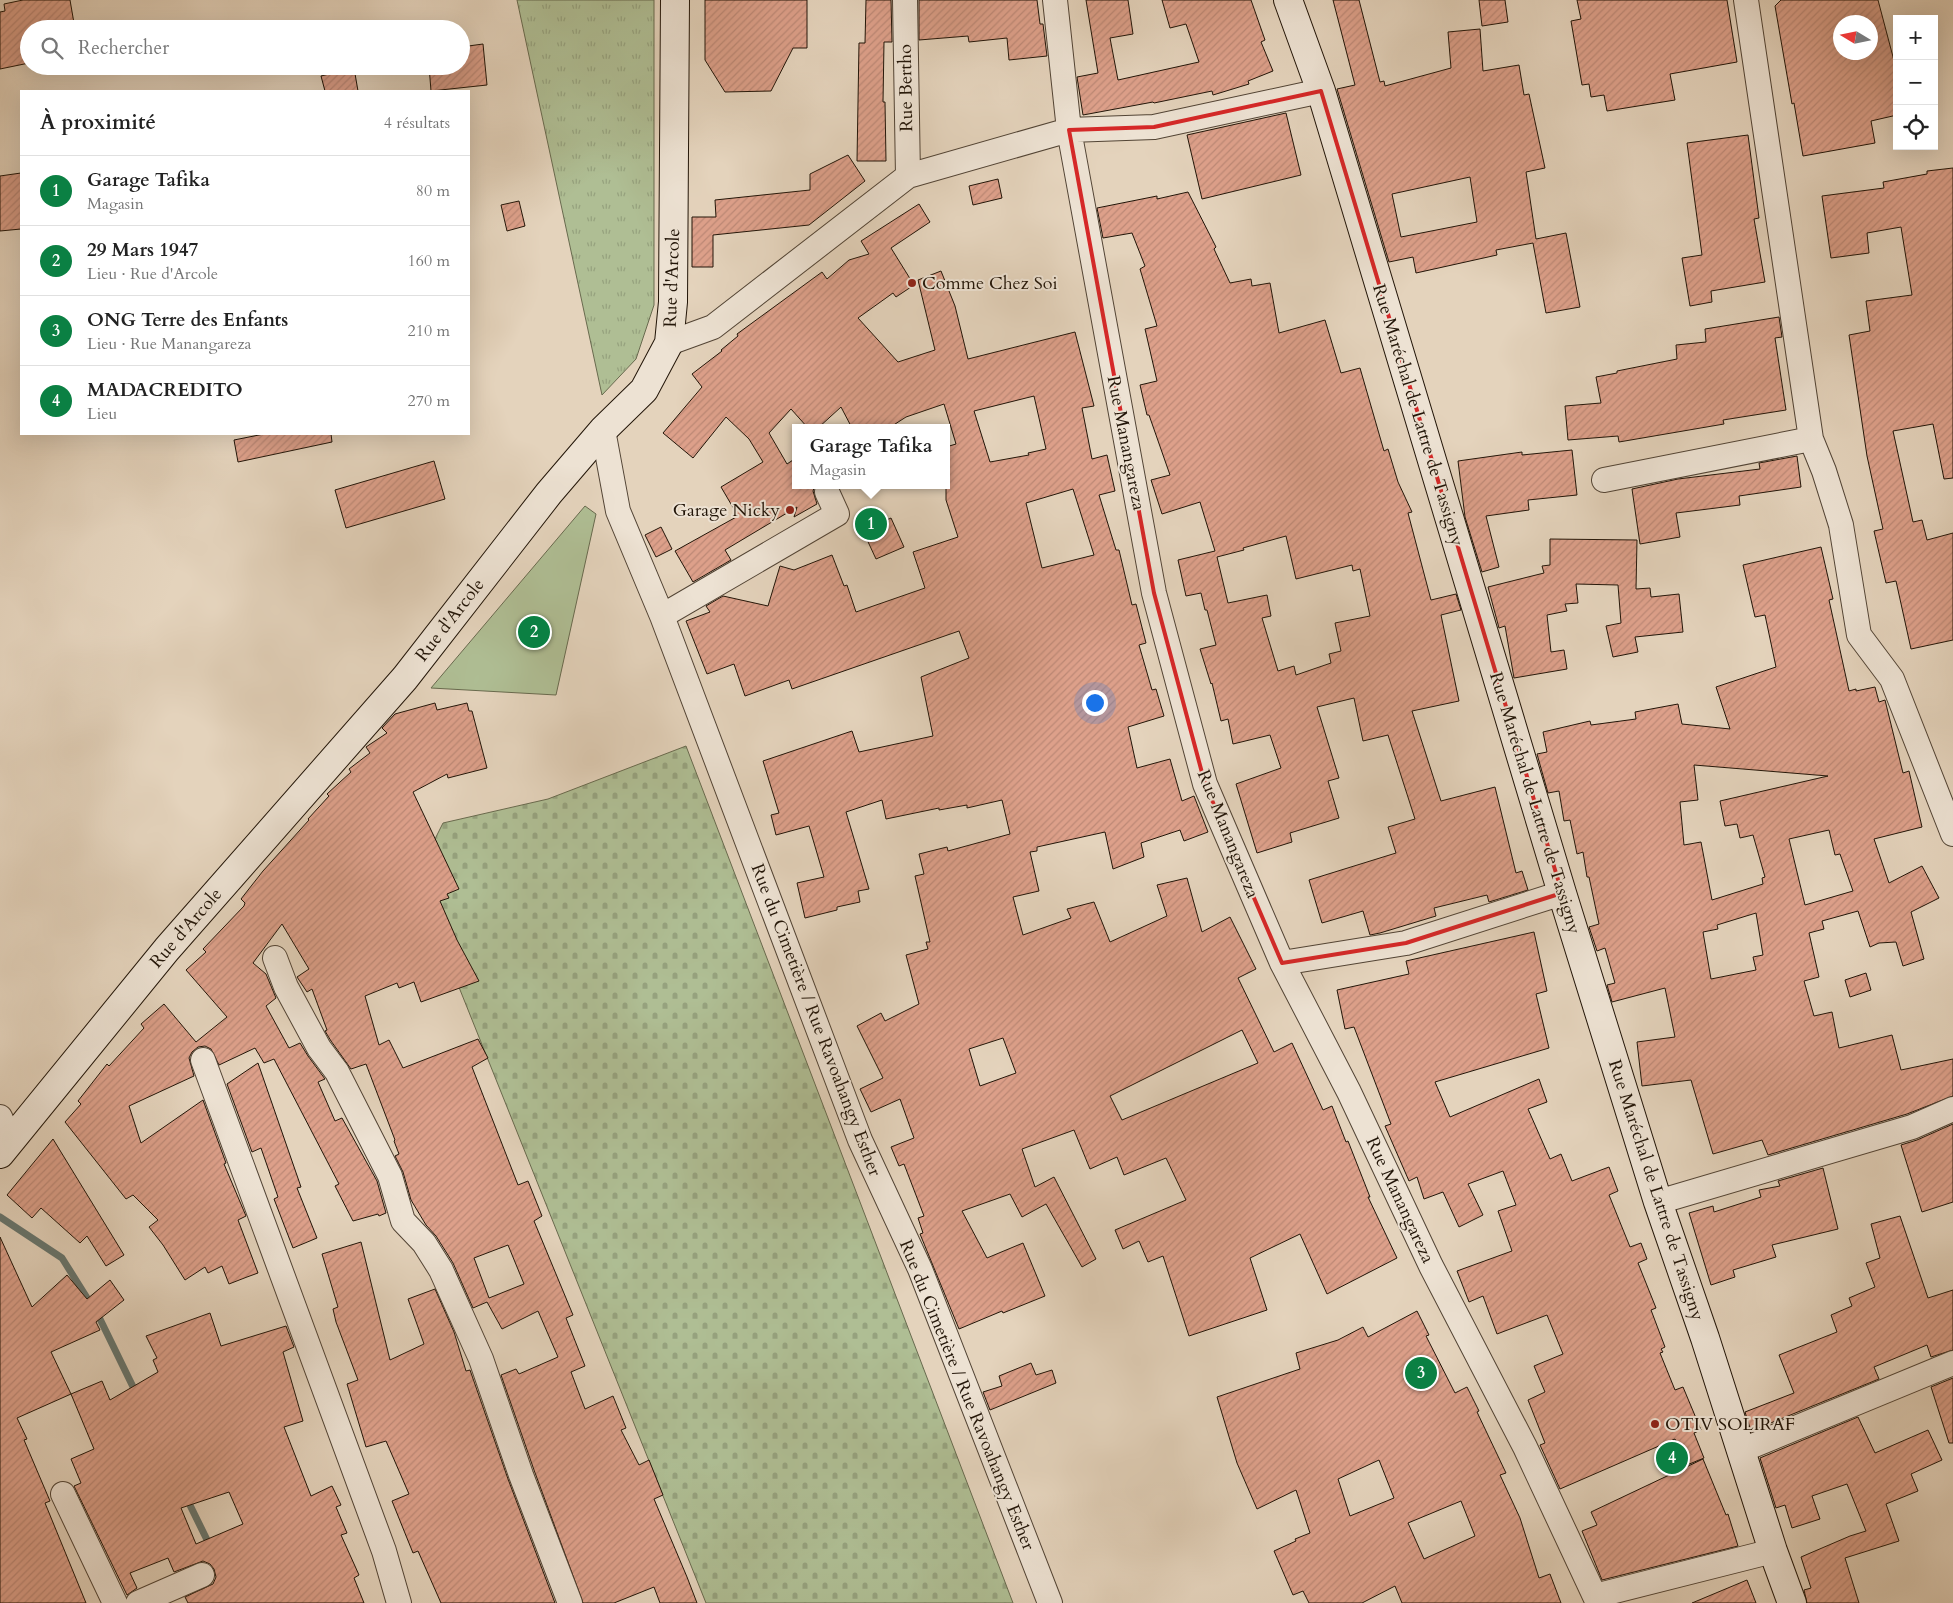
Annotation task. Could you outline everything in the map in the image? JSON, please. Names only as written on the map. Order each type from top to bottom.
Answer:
[{"type":"street","name":"Rue d'Arcole","points":[[4,1138],[405,678],[549,493],[603,430],[644,390],[669,344],[673,302],[675,0]]},
{"type":"street","name":"Rue Bertho","points":[[904,0],[908,176]]},
{"type":"street","name":"Rue Manangareza","points":[[1055,0],[1069,130],[1154,593],[1205,784],[1282,963],[1349,1092],[1431,1266],[1525,1447],[1596,1600]]},
{"type":"street","name":"Rue Maréchal de Lattre de Tassigny","points":[[1288,0],[1321,91],[1562,893],[1658,1202],[1702,1330],[1773,1551],[1792,1603]]},
{"type":"street","points":[[1746,0],[1811,439],[1824,471],[1841,525],[1859,634],[1892,679],[1953,834]]},
{"type":"street","points":[[669,344],[713,326],[908,176],[1069,130],[1154,127],[1321,91]]},
{"type":"street","name":"Rue du Cimetière / Rue Ravoahangy Esther","points":[[603,430],[618,511],[662,616],[860,1140],[920,1269],[1050,1603]]},
{"type":"street","points":[[1604,480],[1811,439]]},
{"type":"street","points":[[662,616],[837,514],[826,492]]},
{"type":"street","points":[[1282,963],[1406,943],[1562,893]]},
{"type":"street","points":[[274,958],[286,987],[319,1048],[337,1072],[390,1176],[403,1221],[424,1243],[445,1278],[481,1359],[521,1475],[570,1603]]},
{"type":"street","points":[[203,1060],[384,1551],[399,1603]]},
{"type":"street","points":[[1658,1202],[1912,1127],[1953,1109]]},
{"type":"street","points":[[1740,1451],[1953,1363]]},
{"type":"street","points":[[63,1494],[116,1603]]},
{"type":"street","points":[[1596,1600],[1773,1551]]},
{"type":"street","points":[[138,1603],[202,1575]]},
{"type":"highlighted area","points":[[1321,91],[1562,893],[1406,943],[1282,963],[1205,784],[1154,593],[1069,130],[1154,127]]},
{"type":"green space","points":[[517,0],[654,0],[654,305],[636,359],[602,395]]},
{"type":"green space","points":[[585,506],[596,514],[556,695],[431,688]]},
{"type":"green space","points":[[686,746],[1013,1603],[706,1603],[428,910],[435,839],[443,823],[548,799]]},
{"type":"building","points":[[23,0],[70,0],[73,20],[20,20],[20,65],[0,69],[0,12],[5,11],[4,4]]},
{"type":"building","points":[[705,0],[807,0],[807,48],[793,48],[771,91],[725,92],[705,60]]},
{"type":"building","points":[[866,0],[891,0],[892,42],[884,42],[883,102],[885,102],[886,161],[857,161],[859,43],[865,43]]},
{"type":"building","points":[[919,0],[1037,0],[1040,24],[1043,24],[1047,56],[1009,60],[1007,38],[969,42],[968,36],[919,40]]},
{"type":"building","points":[[1086,0],[1128,0],[1133,34],[1110,38],[1118,80],[1199,62],[1186,24],[1170,28],[1162,0],[1251,0],[1265,40],[1261,42],[1273,71],[1248,81],[1249,84],[1213,95],[1212,91],[1083,115],[1077,77],[1098,73]]},
{"type":"building","points":[[1333,0],[1359,0],[1380,82],[1384,81],[1385,86],[1451,68],[1448,32],[1480,29],[1483,71],[1519,65],[1524,95],[1529,94],[1545,168],[1526,172],[1536,239],[1566,233],[1580,307],[1546,313],[1533,243],[1496,250],[1497,255],[1416,273],[1413,257],[1389,262],[1337,89],[1355,85]],"holes":[[[1470,177],[1477,222],[1401,237],[1392,194]]]},
{"type":"building","points":[[1479,0],[1505,0],[1508,22],[1482,26]]},
{"type":"building","points":[[1577,0],[1727,0],[1737,62],[1670,74],[1675,100],[1607,111],[1604,95],[1591,97],[1589,84],[1582,85],[1571,21],[1581,19]]},
{"type":"building","points":[[1781,0],[1878,0],[1893,57],[1893,116],[1871,121],[1875,143],[1803,156],[1794,103],[1792,104],[1775,6]]},
{"type":"building","points":[[483,44],[487,85],[431,90],[430,75],[470,75],[470,46]]},
{"type":"building","points":[[355,75],[358,90],[325,90],[321,76]]},
{"type":"building","points":[[1286,113],[1301,175],[1202,199],[1187,135]]},
{"type":"building","points":[[1748,135],[1759,218],[1754,219],[1765,282],[1711,291],[1712,302],[1690,306],[1682,258],[1702,255],[1687,143]]},
{"type":"building","points":[[848,155],[865,181],[809,225],[713,235],[713,267],[692,267],[692,217],[716,217],[715,200],[810,190],[810,174]]},
{"type":"building","points":[[1953,168],[1953,478],[1944,479],[1933,424],[1893,431],[1913,522],[1922,520],[1927,540],[1953,533],[1953,640],[1911,649],[1896,581],[1886,583],[1874,531],[1883,529],[1867,456],[1849,335],[1870,331],[1866,301],[1912,295],[1901,227],[1867,233],[1869,253],[1831,258],[1822,196],[1884,188],[1883,182],[1927,174],[1927,171]]},
{"type":"building","points":[[20,173],[20,229],[0,231],[0,176]]},
{"type":"building","points":[[998,179],[1002,198],[973,205],[969,186]]},
{"type":"building","points":[[1188,192],[1216,247],[1214,249],[1230,283],[1251,279],[1252,286],[1270,283],[1279,333],[1325,320],[1341,373],[1360,368],[1384,451],[1388,449],[1398,482],[1412,512],[1408,513],[1431,600],[1456,594],[1461,610],[1441,615],[1459,701],[1412,711],[1441,801],[1495,787],[1516,873],[1522,871],[1528,890],[1489,902],[1487,895],[1434,908],[1436,916],[1370,935],[1363,911],[1322,923],[1309,880],[1396,853],[1388,827],[1415,819],[1388,735],[1363,741],[1354,698],[1317,707],[1339,778],[1328,781],[1339,818],[1290,833],[1292,842],[1257,853],[1236,784],[1281,768],[1270,735],[1233,744],[1228,719],[1221,721],[1212,683],[1200,649],[1216,645],[1207,610],[1205,610],[1201,593],[1186,596],[1178,560],[1215,551],[1200,502],[1162,514],[1151,480],[1170,475],[1149,415],[1147,415],[1140,385],[1157,381],[1145,329],[1157,326],[1140,269],[1145,266],[1132,233],[1103,238],[1097,208],[1157,196],[1157,199]],"holes":[[[1286,536],[1296,579],[1352,565],[1353,571],[1360,569],[1370,616],[1335,623],[1341,651],[1329,654],[1331,663],[1296,675],[1294,666],[1278,671],[1262,618],[1271,616],[1267,595],[1228,603],[1217,557]]]},
{"type":"building","points":[[519,201],[525,226],[507,231],[501,205]]},
{"type":"building","points":[[919,204],[930,222],[891,248],[914,285],[896,297],[893,293],[858,318],[898,362],[935,350],[918,280],[941,271],[955,306],[968,359],[1075,332],[1094,406],[1082,408],[1092,459],[1107,455],[1115,491],[1099,495],[1116,550],[1119,550],[1132,605],[1136,604],[1146,643],[1139,645],[1152,690],[1156,689],[1164,716],[1128,727],[1137,768],[1170,759],[1182,801],[1194,796],[1208,832],[1184,841],[1180,830],[1141,843],[1144,857],[1113,869],[1105,832],[1037,847],[1037,851],[1030,852],[1039,891],[1013,897],[1023,935],[1071,918],[1067,909],[1094,902],[1110,942],[1167,916],[1157,885],[1187,878],[1202,932],[1230,917],[1256,969],[1238,978],[1274,1052],[1292,1043],[1323,1110],[1332,1106],[1346,1142],[1348,1141],[1370,1197],[1368,1197],[1397,1258],[1327,1294],[1300,1234],[1250,1258],[1267,1310],[1189,1336],[1163,1256],[1148,1262],[1139,1241],[1123,1249],[1115,1230],[1186,1200],[1166,1158],[1124,1175],[1117,1157],[1090,1169],[1074,1130],[1022,1149],[1035,1187],[1054,1177],[1096,1259],[1082,1267],[1046,1204],[1022,1217],[1010,1194],[962,1211],[987,1258],[1023,1243],[1045,1296],[959,1329],[920,1234],[923,1233],[918,1218],[924,1216],[904,1164],[899,1166],[891,1147],[914,1138],[900,1099],[871,1112],[860,1089],[883,1078],[857,1026],[881,1013],[885,1021],[919,1004],[906,955],[928,949],[926,942],[930,942],[915,876],[924,874],[919,854],[947,847],[948,851],[1010,834],[1002,800],[967,808],[967,805],[939,810],[939,808],[886,819],[882,800],[846,812],[869,889],[858,891],[860,902],[837,907],[837,910],[805,918],[797,883],[824,877],[809,826],[776,835],[771,815],[779,813],[763,761],[852,731],[859,752],[933,736],[921,677],[969,658],[959,631],[792,689],[789,680],[745,696],[734,664],[707,674],[686,621],[710,612],[706,606],[723,596],[768,606],[780,566],[794,570],[832,555],[844,586],[847,585],[856,612],[925,588],[913,552],[958,537],[946,500],[946,489],[950,489],[950,446],[956,444],[944,404],[906,417],[895,424],[850,424],[841,407],[822,424],[804,424],[791,409],[769,433],[787,464],[792,461],[792,489],[814,489],[817,504],[794,517],[797,507],[725,550],[731,560],[693,582],[675,551],[738,516],[721,487],[763,462],[749,439],[726,417],[693,458],[663,433],[702,387],[692,374],[722,351],[738,336],[737,334],[822,272],[827,279],[849,260],[869,254],[861,241]],"holes":[[[1034,396],[1046,449],[1028,453],[1029,455],[990,462],[974,411]],[[1073,489],[1094,555],[1042,568],[1026,503]],[[1242,1030],[1258,1063],[1122,1120],[1110,1096]],[[1003,1038],[1016,1073],[980,1086],[969,1049]]]},
{"type":"building","points":[[1779,317],[1782,337],[1775,338],[1786,410],[1723,420],[1724,424],[1619,442],[1618,436],[1568,440],[1565,406],[1601,403],[1596,377],[1677,359],[1676,345],[1706,342],[1705,329]]},
{"type":"building","points":[[259,435],[331,435],[332,442],[238,462],[234,440]]},
{"type":"building","points":[[1572,450],[1577,495],[1528,500],[1529,510],[1486,516],[1499,567],[1482,572],[1465,517],[1458,461],[1522,452],[1522,455]]},
{"type":"building","points":[[1797,456],[1801,487],[1739,496],[1740,505],[1676,513],[1680,537],[1640,544],[1632,489],[1678,479],[1760,469],[1759,463]]},
{"type":"building","points":[[434,461],[445,499],[346,528],[335,490]]},
{"type":"building","points":[[891,518],[904,547],[876,559],[863,531]]},
{"type":"building","points":[[661,527],[672,549],[656,557],[645,535]]},
{"type":"building","points":[[1550,539],[1637,540],[1636,589],[1650,588],[1651,597],[1679,594],[1683,632],[1635,637],[1638,652],[1613,657],[1606,626],[1621,623],[1618,585],[1576,584],[1578,603],[1565,604],[1567,611],[1547,615],[1551,652],[1564,650],[1567,669],[1514,678],[1505,626],[1499,628],[1488,587],[1544,573],[1542,566],[1550,565]]},
{"type":"building","points":[[1821,547],[1833,599],[1829,600],[1849,691],[1875,687],[1879,702],[1885,700],[1903,773],[1909,771],[1922,827],[1874,839],[1889,883],[1922,866],[1939,898],[1911,912],[1924,959],[1903,966],[1896,942],[1879,943],[1870,947],[1858,911],[1822,921],[1824,929],[1809,933],[1819,977],[1804,981],[1814,1016],[1832,1012],[1839,1048],[1892,1035],[1901,1070],[1953,1059],[1953,1096],[1907,1114],[1768,1155],[1762,1140],[1713,1154],[1691,1080],[1642,1086],[1637,1042],[1675,1037],[1665,988],[1612,1002],[1607,985],[1615,983],[1605,948],[1597,951],[1589,927],[1599,924],[1589,877],[1587,877],[1583,852],[1577,854],[1570,820],[1564,821],[1559,791],[1548,793],[1537,754],[1547,752],[1543,732],[1590,721],[1591,725],[1636,719],[1635,712],[1678,704],[1682,724],[1730,729],[1716,687],[1776,667],[1765,615],[1755,617],[1743,565]],"holes":[[[1694,765],[1828,776],[1720,801],[1725,826],[1737,824],[1740,838],[1753,835],[1765,877],[1762,878],[1763,884],[1712,900],[1701,842],[1684,845],[1680,802],[1698,800]],[[1829,830],[1835,855],[1840,854],[1853,891],[1805,905],[1789,839]],[[1756,913],[1763,955],[1753,957],[1756,970],[1711,979],[1703,932],[1718,929],[1717,925]]]},
{"type":"building","points":[[435,703],[437,710],[467,703],[469,711],[472,711],[487,768],[448,778],[447,774],[413,792],[459,889],[447,894],[449,898],[440,901],[457,940],[479,981],[421,1002],[414,982],[399,988],[397,983],[365,996],[379,1045],[389,1040],[403,1068],[478,1039],[488,1058],[472,1067],[518,1185],[528,1181],[542,1216],[534,1221],[573,1315],[566,1318],[585,1366],[571,1372],[585,1409],[613,1396],[626,1428],[621,1430],[639,1465],[649,1460],[663,1495],[654,1499],[697,1603],[660,1603],[654,1587],[614,1603],[583,1603],[501,1375],[516,1369],[519,1374],[558,1357],[538,1311],[502,1329],[487,1302],[473,1308],[453,1263],[411,1200],[403,1172],[395,1156],[399,1154],[395,1140],[366,1064],[351,1069],[325,1031],[327,1030],[312,989],[307,992],[297,977],[309,969],[282,924],[253,963],[266,974],[276,998],[266,1006],[289,1048],[300,1043],[325,1079],[318,1082],[335,1121],[342,1118],[377,1181],[386,1213],[353,1221],[335,1186],[339,1184],[274,1059],[264,1063],[255,1048],[219,1065],[211,1049],[205,1046],[198,1047],[189,1058],[194,1076],[129,1106],[141,1143],[203,1100],[226,1163],[224,1164],[246,1216],[238,1220],[258,1273],[229,1284],[222,1266],[208,1273],[205,1267],[185,1280],[149,1227],[158,1220],[133,1195],[126,1199],[65,1122],[81,1104],[78,1101],[107,1064],[109,1066],[144,1028],[141,1024],[164,1004],[196,1042],[227,1017],[186,970],[206,952],[203,949],[244,906],[245,903],[241,899],[329,796],[327,794],[351,772],[349,769],[370,753],[366,747],[387,733],[382,728],[395,714]],"holes":[[[508,1245],[524,1284],[489,1298],[474,1258]]]},
{"type":"building","points":[[1534,932],[1547,991],[1536,994],[1549,1048],[1435,1082],[1450,1117],[1539,1079],[1547,1102],[1528,1109],[1550,1159],[1561,1154],[1572,1181],[1609,1167],[1618,1191],[1609,1195],[1630,1247],[1641,1243],[1647,1259],[1638,1263],[1656,1308],[1651,1310],[1665,1347],[1661,1349],[1663,1352],[1660,1353],[1675,1390],[1683,1387],[1701,1430],[1694,1433],[1704,1458],[1687,1465],[1675,1439],[1560,1489],[1540,1445],[1545,1443],[1528,1400],[1545,1392],[1534,1366],[1563,1354],[1547,1315],[1497,1334],[1483,1296],[1469,1302],[1457,1271],[1512,1251],[1498,1211],[1516,1205],[1503,1171],[1468,1184],[1483,1215],[1459,1227],[1443,1192],[1424,1199],[1417,1177],[1409,1181],[1385,1126],[1391,1124],[1354,1027],[1345,1029],[1337,990],[1409,974],[1406,961]]},
{"type":"building","points":[[1866,973],[1871,990],[1850,997],[1845,980]]},
{"type":"building","points":[[258,1063],[301,1187],[297,1188],[317,1238],[293,1248],[274,1199],[278,1197],[261,1148],[252,1152],[227,1084]]},
{"type":"building","points":[[1953,1124],[1953,1202],[1922,1212],[1901,1145]]},
{"type":"building","points":[[53,1139],[124,1255],[106,1266],[87,1236],[80,1243],[41,1208],[32,1218],[7,1195]]},
{"type":"building","points":[[1823,1168],[1838,1229],[1772,1245],[1776,1257],[1733,1270],[1735,1277],[1711,1285],[1689,1213],[1713,1206],[1714,1212],[1761,1197],[1759,1190],[1780,1186],[1778,1181]]},
{"type":"building","points":[[1900,1216],[1928,1298],[1953,1290],[1953,1350],[1931,1357],[1927,1345],[1874,1367],[1879,1379],[1751,1431],[1745,1412],[1794,1393],[1779,1355],[1837,1332],[1831,1315],[1852,1306],[1849,1298],[1875,1287],[1866,1263],[1880,1258],[1871,1224]]},
{"type":"building","points":[[0,1237],[32,1307],[67,1275],[87,1299],[110,1280],[124,1300],[96,1322],[100,1330],[51,1352],[71,1394],[17,1418],[27,1439],[24,1440],[50,1501],[45,1503],[86,1603],[0,1603]]},
{"type":"building","points":[[361,1242],[390,1360],[424,1344],[408,1299],[435,1289],[454,1332],[466,1371],[470,1370],[508,1479],[555,1603],[441,1603],[418,1551],[413,1553],[392,1501],[409,1494],[386,1441],[366,1447],[347,1384],[358,1380],[336,1322],[333,1309],[338,1307],[322,1254]]},
{"type":"building","points":[[1417,1311],[1429,1335],[1426,1336],[1455,1393],[1467,1387],[1479,1411],[1477,1412],[1506,1473],[1500,1475],[1520,1518],[1539,1578],[1550,1574],[1561,1603],[1402,1603],[1395,1586],[1362,1603],[1309,1603],[1303,1591],[1293,1595],[1274,1551],[1310,1533],[1296,1490],[1257,1509],[1237,1463],[1217,1397],[1300,1369],[1296,1353],[1338,1340],[1363,1327],[1368,1337]],"holes":[[[1379,1460],[1394,1498],[1350,1516],[1338,1479]],[[1461,1501],[1475,1536],[1424,1559],[1408,1523]]]},
{"type":"building","points":[[210,1313],[221,1346],[286,1326],[294,1347],[283,1352],[303,1421],[284,1427],[311,1496],[332,1486],[341,1505],[336,1507],[347,1533],[341,1535],[359,1575],[354,1578],[364,1603],[188,1603],[185,1597],[213,1584],[216,1577],[214,1569],[210,1564],[203,1561],[174,1572],[168,1558],[130,1573],[137,1588],[127,1595],[74,1486],[81,1483],[71,1459],[94,1449],[71,1394],[102,1381],[110,1400],[158,1372],[153,1360],[157,1358],[146,1336]],"holes":[[[229,1492],[243,1524],[196,1544],[181,1508]]]},
{"type":"building","points":[[1031,1363],[1036,1375],[1052,1370],[1056,1383],[990,1410],[983,1392],[1002,1386],[999,1376]]},
{"type":"building","points":[[1953,1378],[1953,1443],[1949,1443],[1931,1387]]},
{"type":"building","points":[[1858,1417],[1875,1453],[1928,1430],[1942,1460],[1911,1474],[1918,1491],[1886,1504],[1899,1541],[1845,1558],[1859,1603],[1807,1603],[1804,1590],[1811,1588],[1801,1557],[1866,1531],[1847,1484],[1812,1496],[1820,1519],[1792,1528],[1785,1505],[1776,1508],[1760,1458]]},
{"type":"building","points":[[1703,1459],[1726,1515],[1728,1514],[1738,1546],[1602,1580],[1582,1531],[1597,1525],[1591,1512]]},
{"type":"building","points":[[1747,1580],[1756,1603],[1692,1603]]},
{"type":"waterway","points":[[0,1217],[62,1258],[99,1317],[137,1395]]},
{"type":"waterway","points":[[186,1497],[211,1548]]},
{"type":"place","name":"Comme Chez Soi","points":[[912,283]]},
{"type":"place","name":"Garage Nicky","points":[[790,510]]},
{"type":"place","name":"Garage Tafika","points":[[871,524]]},
{"type":"place","name":"29 Mars 1947","points":[[534,632]]},
{"type":"place","name":"ONG Terre des Enfants","points":[[1421,1373]]},
{"type":"place","name":"OTIV SOLIRAF","points":[[1655,1424]]},
{"type":"place","name":"MADACREDITO","points":[[1672,1458]]}]
